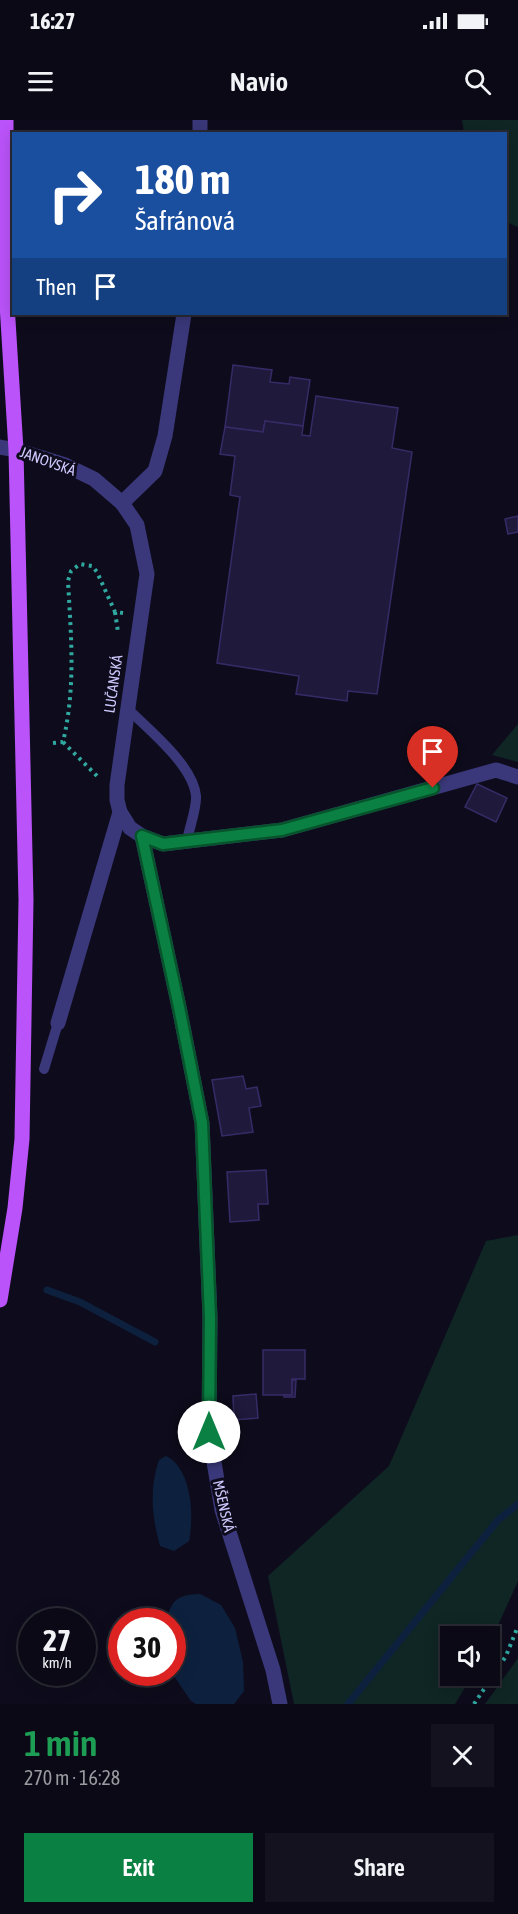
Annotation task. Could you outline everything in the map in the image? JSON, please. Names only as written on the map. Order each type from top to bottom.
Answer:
[{"type":"main road","points":[[0,1300],[15,1208],[22,1139],[26,900],[16,450],[6,288],[6,120]]},
{"type":"street","points":[[122,504],[155,471],[165,436],[184,315]]},
{"type":"street","name":"JANOVSKÁ","points":[[0,447],[65,465],[94,479],[122,504]]},
{"type":"street","name":"LUČANSKÁ","points":[[58,1023],[120,812],[117,785],[147,574],[137,525],[122,504]]},
{"type":"street","points":[[120,812],[130,828],[142,836],[163,844],[282,830],[496,770],[518,777]]},
{"type":"street","name":"MŠENSKÁ","points":[[142,836],[202,1123],[210,1317],[209,1432],[222,1510],[273,1670],[280,1704]]},
{"type":"lane","points":[[128,709],[191,776],[196,797],[187,841]]},
{"type":"lane","name":"LUČANSKÁ","points":[[44,1069],[58,1023]]},
{"type":"path","points":[[63,742],[70,711],[72,656],[68,581],[71,571],[80,564],[92,566],[115,612],[141,616]]},
{"type":"path","points":[[53,743],[63,742]]},
{"type":"path","points":[[63,742],[100,779]]},
{"type":"path","points":[[474,1704],[506,1656],[518,1626]]},
{"type":"green space","points":[[462,120],[518,120],[518,227],[507,222],[507,132],[464,132]]},
{"type":"green space","points":[[518,724],[518,762],[492,755]]},
{"type":"green space","points":[[518,1235],[518,1581],[498,1626],[440,1626],[440,1686],[466,1686],[455,1704],[294,1704],[268,1576],[389,1466],[486,1241]]},
{"type":"green space","points":[[518,1658],[518,1704],[485,1704]]},
{"type":"water","points":[[166,1456],[175,1462],[181,1471],[186,1482],[191,1507],[189,1541],[174,1551],[160,1546],[154,1514],[153,1492],[156,1471],[159,1460]]},
{"type":"water","points":[[200,1594],[221,1605],[235,1628],[243,1662],[244,1691],[234,1704],[196,1704],[191,1701],[181,1686],[186,1686],[186,1608],[171,1608],[177,1600]]},
{"type":"building","points":[[233,365],[272,370],[270,382],[289,384],[290,377],[310,380],[303,426],[265,421],[263,432],[225,427]]},
{"type":"building","points":[[316,396],[398,408],[392,448],[412,452],[377,694],[348,691],[347,701],[296,694],[299,676],[217,663],[240,497],[230,495],[235,456],[220,454],[225,427],[263,432],[265,421],[303,426],[302,435],[310,436]]},
{"type":"building","points":[[518,516],[518,532],[508,534],[505,519]]},
{"type":"building","points":[[477,784],[507,798],[496,822],[465,807]]},
{"type":"building","points":[[243,1076],[246,1089],[257,1087],[261,1106],[249,1108],[253,1132],[222,1136],[212,1080]]},
{"type":"building","points":[[266,1170],[268,1204],[258,1204],[259,1220],[230,1222],[227,1172]]},
{"type":"building","points":[[263,1350],[305,1350],[305,1379],[292,1379],[292,1395],[263,1395]]},
{"type":"building","points":[[292,1380],[296,1380],[295,1397],[284,1397],[284,1395],[292,1395]]},
{"type":"building","points":[[256,1394],[258,1418],[234,1420],[233,1396]]},
{"type":"waterway","points":[[47,1290],[80,1302],[155,1342]]},
{"type":"waterway","points":[[348,1704],[498,1520],[518,1504]]},
{"type":"route","points":[[209,1432],[210,1317],[202,1123],[142,836],[163,844],[282,830],[433,788]]}]
